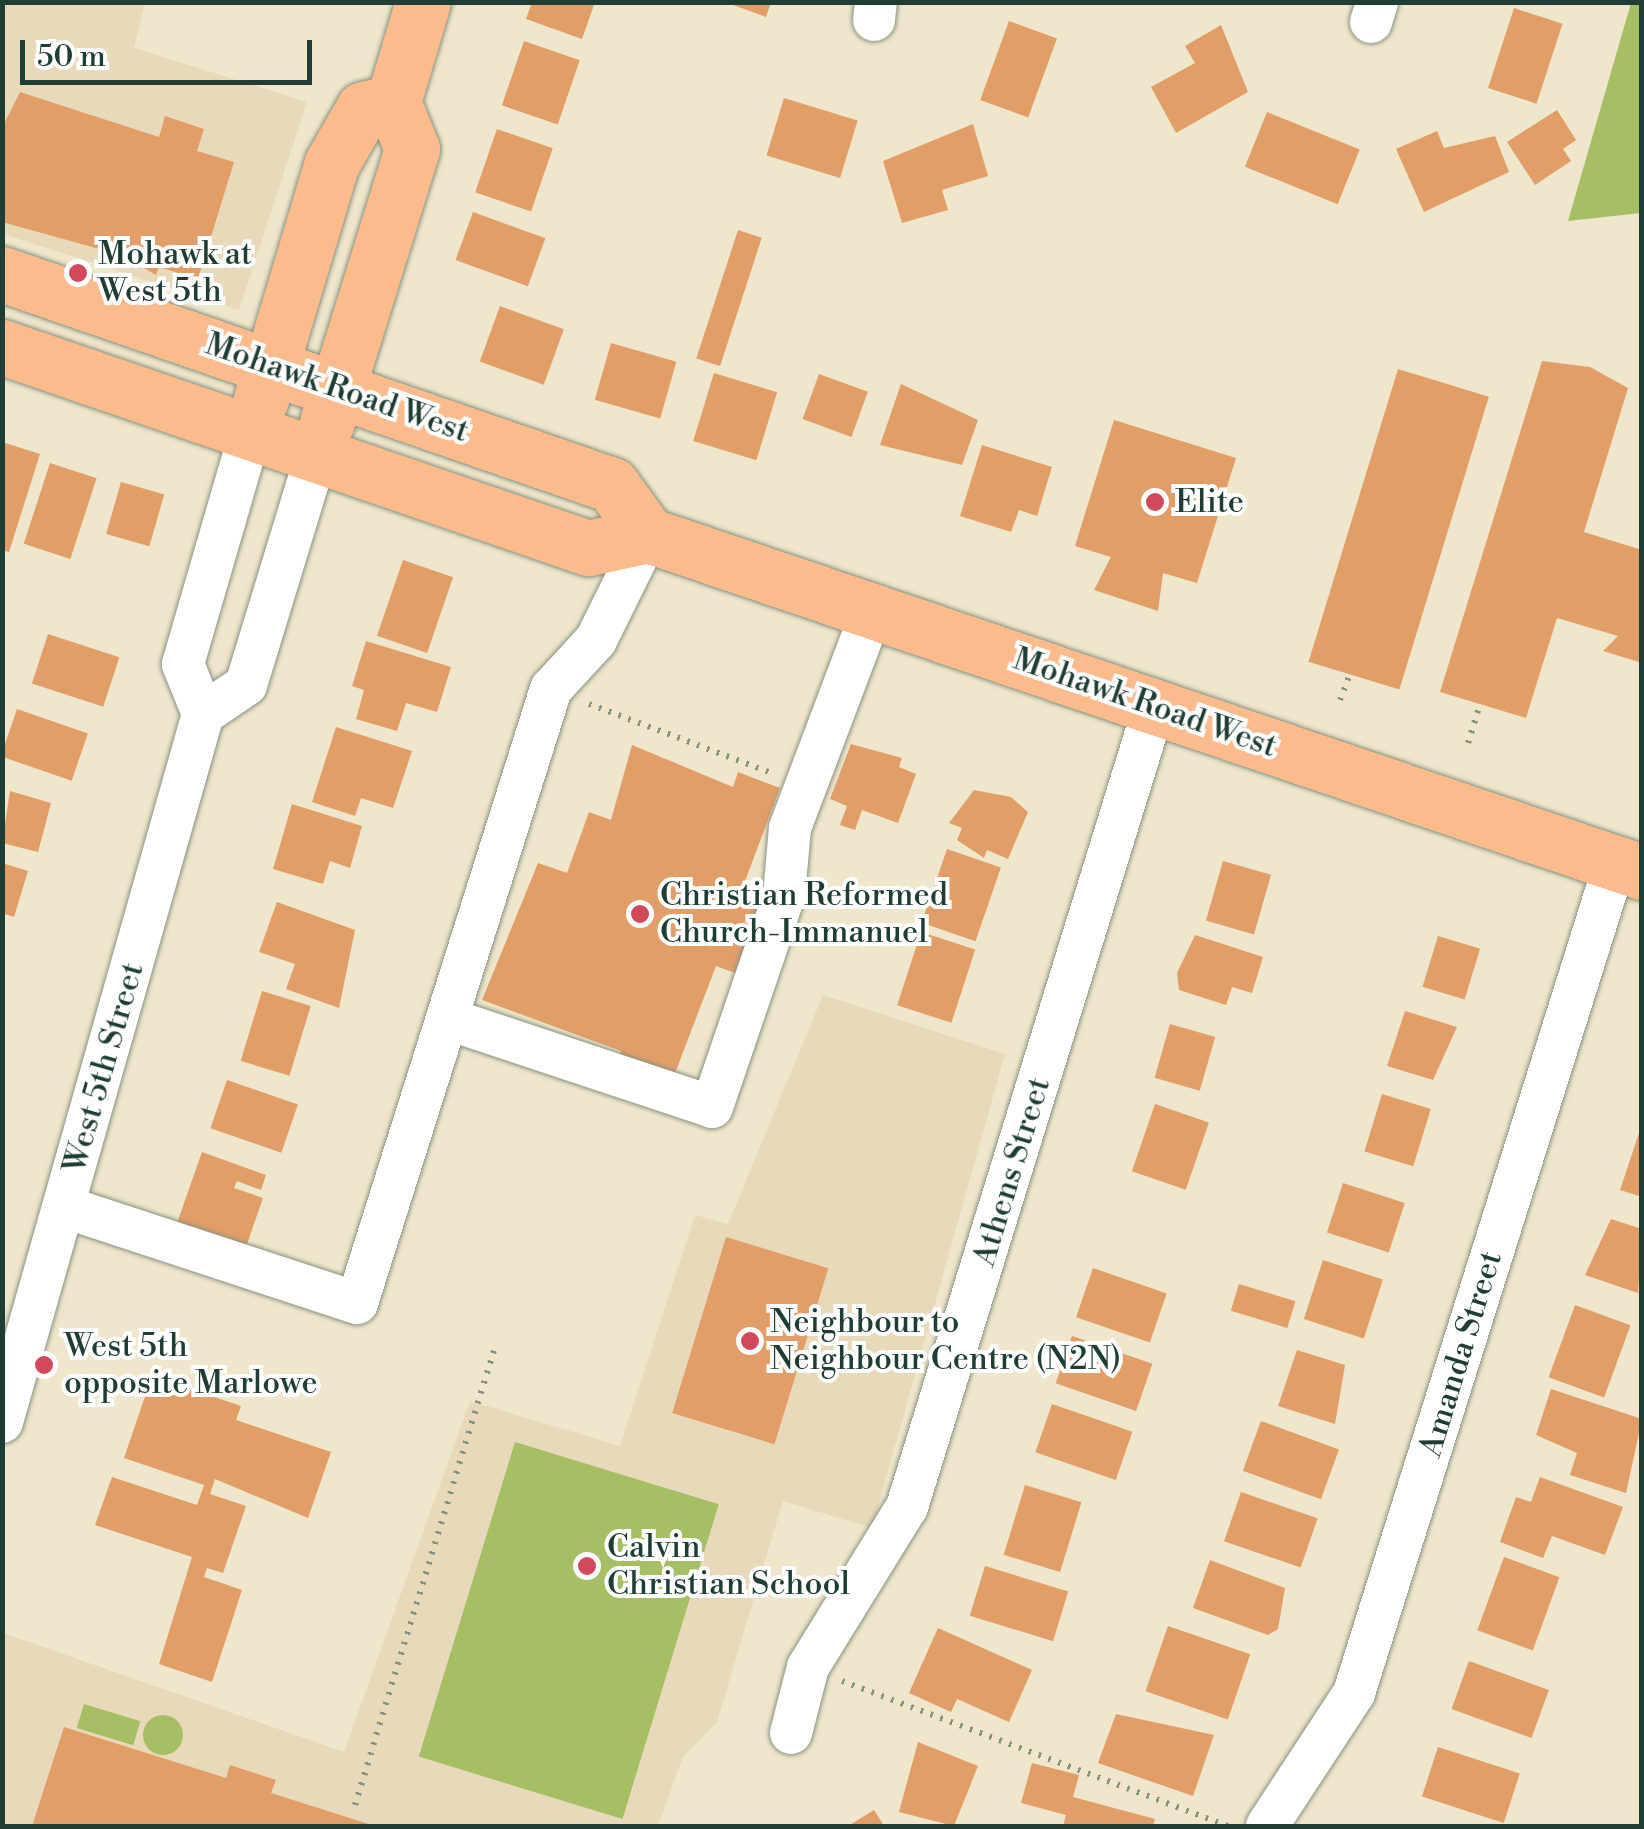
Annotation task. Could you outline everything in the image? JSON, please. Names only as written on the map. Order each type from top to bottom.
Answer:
[{"type":"main road","points":[[317,453],[412,149],[393,102],[423,2]]},
{"type":"main road","points":[[251,430],[340,145],[363,109],[393,102]]},
{"type":"main road","name":"Mohawk Road West","points":[[2,274],[338,387],[612,485],[648,535]]},
{"type":"main road","name":"Mohawk Road West","points":[[2,347],[588,548],[648,535],[1628,868]]},
{"type":"street","points":[[251,430],[183,664],[203,714],[246,685],[317,453]]},
{"type":"street","points":[[65,1207],[357,1303],[451,1020],[550,689],[596,640],[648,535]]},
{"type":"street","points":[[451,1020],[712,1106],[784,895],[790,828],[872,610]]},
{"type":"street","name":"Athens Street","points":[[792,1733],[808,1668],[907,1507],[1154,706]]},
{"type":"street","name":"West 5th Street","points":[[2,1422],[19,1313],[65,1207],[203,714]]},
{"type":"street","name":"Amanda Street","points":[[1267,1826],[1354,1694],[1628,868]]},
{"type":"path","points":[[1340,700],[1350,674]]},
{"type":"path","points":[[550,689],[806,785]]},
{"type":"path","points":[[1468,744],[1480,704]]},
{"type":"path","points":[[355,1805],[495,1348]]},
{"type":"path","points":[[808,1668],[1229,1826]]},
{"type":"shaded area","points":[[3,3],[145,3],[134,48],[307,102],[239,310],[3,234]]},
{"type":"shaded area","name":"Calvin Christian School","points":[[823,995],[1005,1054],[872,1528],[783,1501],[717,1722],[683,1757],[658,1826],[3,1826],[3,1633],[344,1752],[470,1401],[620,1446],[695,1215],[728,1224]]},
{"type":"green space","points":[[1631,3],[1641,3],[1641,213],[1568,221]]},
{"type":"green space","points":[[515,1442],[719,1504],[623,1819],[419,1757]]},
{"type":"green space","points":[[84,1704],[140,1721],[133,1745],[77,1728]]},
{"type":"green space","points":[[163,1715],[177,1721],[183,1735],[177,1749],[163,1755],[149,1749],[143,1735],[149,1721]]},
{"type":"building","points":[[532,2],[595,2],[582,39],[526,19]]},
{"type":"building","points":[[725,2],[771,2],[766,17]]},
{"type":"building","points":[[1514,8],[1563,24],[1537,104],[1488,88]]},
{"type":"building","points":[[1009,21],[1057,38],[1028,117],[980,100]]},
{"type":"building","points":[[1221,25],[1248,92],[1176,133],[1151,87],[1195,63],[1185,46]]},
{"type":"building","points":[[524,41],[580,60],[558,125],[502,105]]},
{"type":"building","points":[[20,92],[159,137],[165,116],[204,129],[197,151],[234,162],[198,279],[159,267],[156,275],[121,255],[2,222],[2,128]]},
{"type":"building","points":[[784,98],[858,121],[840,178],[766,155]]},
{"type":"building","points":[[1557,110],[1576,140],[1563,149],[1571,161],[1535,185],[1507,142]]},
{"type":"building","points":[[1267,112],[1360,149],[1338,204],[1245,167]]},
{"type":"building","points":[[973,124],[988,176],[942,190],[948,210],[902,223],[883,161]]},
{"type":"building","points":[[497,129],[553,148],[531,212],[475,192]]},
{"type":"building","points":[[1437,131],[1444,148],[1495,136],[1509,172],[1424,212],[1396,149]]},
{"type":"building","points":[[473,212],[545,238],[528,286],[456,260]]},
{"type":"building","points":[[738,230],[762,238],[720,366],[696,358]]},
{"type":"building","points":[[500,306],[564,329],[544,385],[480,361]]},
{"type":"building","points":[[611,343],[676,362],[660,418],[595,400]]},
{"type":"building","points":[[1542,361],[1590,367],[1628,388],[1584,532],[1642,550],[1642,663],[1603,651],[1618,636],[1557,618],[1526,718],[1440,692]]},
{"type":"building","points":[[1398,369],[1489,397],[1399,689],[1309,662]]},
{"type":"building","points":[[714,373],[777,392],[756,460],[693,441]]},
{"type":"building","points":[[819,374],[868,392],[851,437],[803,419]]},
{"type":"building","points":[[901,384],[978,420],[962,465],[880,445]]},
{"type":"building","name":"Elite","points":[[1114,420],[1236,458],[1197,583],[1163,573],[1158,611],[1094,590],[1111,557],[1075,546]]},
{"type":"building","points":[[2,442],[40,454],[9,552],[2,550]]},
{"type":"building","points":[[982,445],[1052,467],[1037,516],[1019,510],[1011,532],[960,516]]},
{"type":"building","points":[[50,463],[97,478],[70,559],[24,544]]},
{"type":"building","points":[[121,482],[164,494],[149,546],[106,534]]},
{"type":"building","points":[[403,560],[453,577],[427,653],[377,636]]},
{"type":"building","points":[[48,634],[119,657],[103,707],[32,683]]},
{"type":"building","points":[[366,641],[451,667],[437,712],[406,703],[397,731],[356,719],[364,690],[352,686]]},
{"type":"building","points":[[17,709],[88,733],[72,781],[2,757]]},
{"type":"building","points":[[336,727],[412,751],[393,808],[361,798],[355,816],[312,802]]},
{"type":"building","points":[[851,744],[902,758],[899,767],[916,774],[898,823],[862,810],[855,830],[840,825],[847,806],[830,799]]},
{"type":"building","name":"Christian Reformed Church-Immanuel","points":[[632,745],[733,787],[738,772],[780,788],[739,897],[764,906],[738,974],[716,966],[672,1081],[617,1061],[621,1051],[482,1000],[538,863],[567,873],[589,812],[611,820]]},
{"type":"building","points":[[974,790],[1011,797],[1028,812],[1008,859],[987,850],[984,858],[957,840],[962,828],[949,823]]},
{"type":"building","points":[[10,791],[51,803],[38,852],[2,843]]},
{"type":"building","points":[[292,804],[362,826],[350,868],[330,861],[323,884],[273,869]]},
{"type":"building","points":[[947,849],[1001,868],[976,941],[922,923]]},
{"type":"building","points":[[1223,861],[1271,875],[1254,934],[1206,921]]},
{"type":"building","points":[[2,863],[28,871],[14,917],[2,913]]},
{"type":"building","points":[[277,902],[355,930],[339,1008],[286,989],[295,964],[259,952]]},
{"type":"building","points":[[921,932],[975,950],[951,1023],[897,1005]]},
{"type":"building","points":[[1195,935],[1263,957],[1252,993],[1232,987],[1226,1005],[1179,990],[1177,973]]},
{"type":"building","points":[[1438,936],[1480,949],[1465,1000],[1423,987]]},
{"type":"building","points":[[262,991],[311,1006],[289,1076],[241,1061]]},
{"type":"building","points":[[1405,1011],[1457,1027],[1433,1080],[1387,1066]]},
{"type":"building","points":[[1170,1024],[1215,1037],[1200,1091],[1155,1078]]},
{"type":"building","points":[[227,1080],[298,1104],[281,1153],[210,1128]]},
{"type":"building","points":[[1382,1094],[1431,1109],[1413,1166],[1364,1151]]},
{"type":"building","points":[[1155,1104],[1209,1123],[1186,1190],[1132,1171]]},
{"type":"building","points":[[1642,1127],[1642,1197],[1620,1190]]},
{"type":"building","points":[[202,1152],[266,1175],[261,1190],[237,1181],[234,1188],[263,1198],[246,1247],[177,1223]]},
{"type":"building","points":[[1343,1183],[1405,1203],[1389,1253],[1327,1232]]},
{"type":"building","points":[[1611,1219],[1642,1229],[1638,1293],[1585,1275]]},
{"type":"building","name":"Neighbour to Neighbour Centre (N2N)","points":[[726,1237],[828,1268],[775,1444],[672,1413]]},
{"type":"building","points":[[1323,1260],[1383,1279],[1364,1338],[1304,1319]]},
{"type":"building","points":[[1093,1268],[1167,1293],[1150,1343],[1076,1317]]},
{"type":"building","points":[[1239,1284],[1295,1301],[1287,1328],[1231,1311]]},
{"type":"building","points":[[1575,1305],[1630,1325],[1604,1398],[1549,1377]]},
{"type":"building","points":[[1072,1336],[1152,1364],[1136,1411],[1056,1383]]},
{"type":"building","points":[[1297,1350],[1345,1365],[1335,1424],[1278,1406]]},
{"type":"building","points":[[152,1376],[241,1406],[236,1420],[331,1452],[308,1518],[215,1479],[210,1494],[246,1506],[223,1573],[207,1568],[204,1577],[242,1590],[212,1682],[159,1664],[192,1557],[95,1525],[112,1477],[197,1505],[204,1485],[124,1458]]},
{"type":"building","points":[[1551,1389],[1642,1419],[1626,1493],[1570,1475],[1577,1453],[1536,1435]]},
{"type":"building","points":[[1052,1404],[1132,1432],[1116,1480],[1035,1452]]},
{"type":"building","points":[[1261,1421],[1339,1449],[1321,1499],[1243,1471]]},
{"type":"building","points":[[1540,1477],[1623,1507],[1605,1555],[1552,1536],[1543,1558],[1500,1542],[1516,1497],[1531,1502]]},
{"type":"building","points":[[1025,1485],[1081,1502],[1060,1572],[1004,1555]]},
{"type":"building","points":[[1241,1492],[1318,1518],[1301,1568],[1224,1541]]},
{"type":"building","points":[[1504,1557],[1559,1577],[1533,1650],[1477,1630]]},
{"type":"building","points":[[1210,1560],[1285,1588],[1278,1629],[1268,1635],[1193,1608]]},
{"type":"building","points":[[985,1566],[1068,1591],[1053,1641],[970,1616]]},
{"type":"building","points":[[1168,1626],[1250,1654],[1228,1720],[1146,1691]]},
{"type":"building","points":[[938,1628],[1032,1670],[1009,1722],[957,1699],[951,1712],[909,1693]]},
{"type":"building","points":[[1469,1661],[1549,1690],[1531,1738],[1452,1709]]},
{"type":"building","points":[[1116,1714],[1214,1735],[1193,1796],[1098,1763]]},
{"type":"building","points":[[64,1727],[226,1778],[230,1765],[276,1780],[271,1793],[375,1826],[32,1826]]},
{"type":"building","points":[[918,1742],[978,1766],[954,1826],[899,1812]]},
{"type":"building","points":[[1438,1747],[1520,1774],[1504,1823],[1422,1796]]},
{"type":"building","points":[[1032,1763],[1079,1775],[1073,1797],[1155,1819],[1153,1826],[1063,1826],[1066,1815],[1021,1803]]},
{"type":"building","points":[[874,1810],[884,1826],[848,1826]]},
{"type":"place","name":"Mohawk at West 5th","points":[[78,273]]},
{"type":"place","name":"Elite","points":[[1155,502]]},
{"type":"place","name":"Christian Reformed Church-Immanuel","points":[[640,914]]},
{"type":"place","name":"Neighbour to Neighbour Centre (N2N)","points":[[750,1341]]},
{"type":"place","name":"West 5th opposite Marlowe","points":[[44,1365]]},
{"type":"place","name":"Calvin Christian School","points":[[587,1566]]}]
